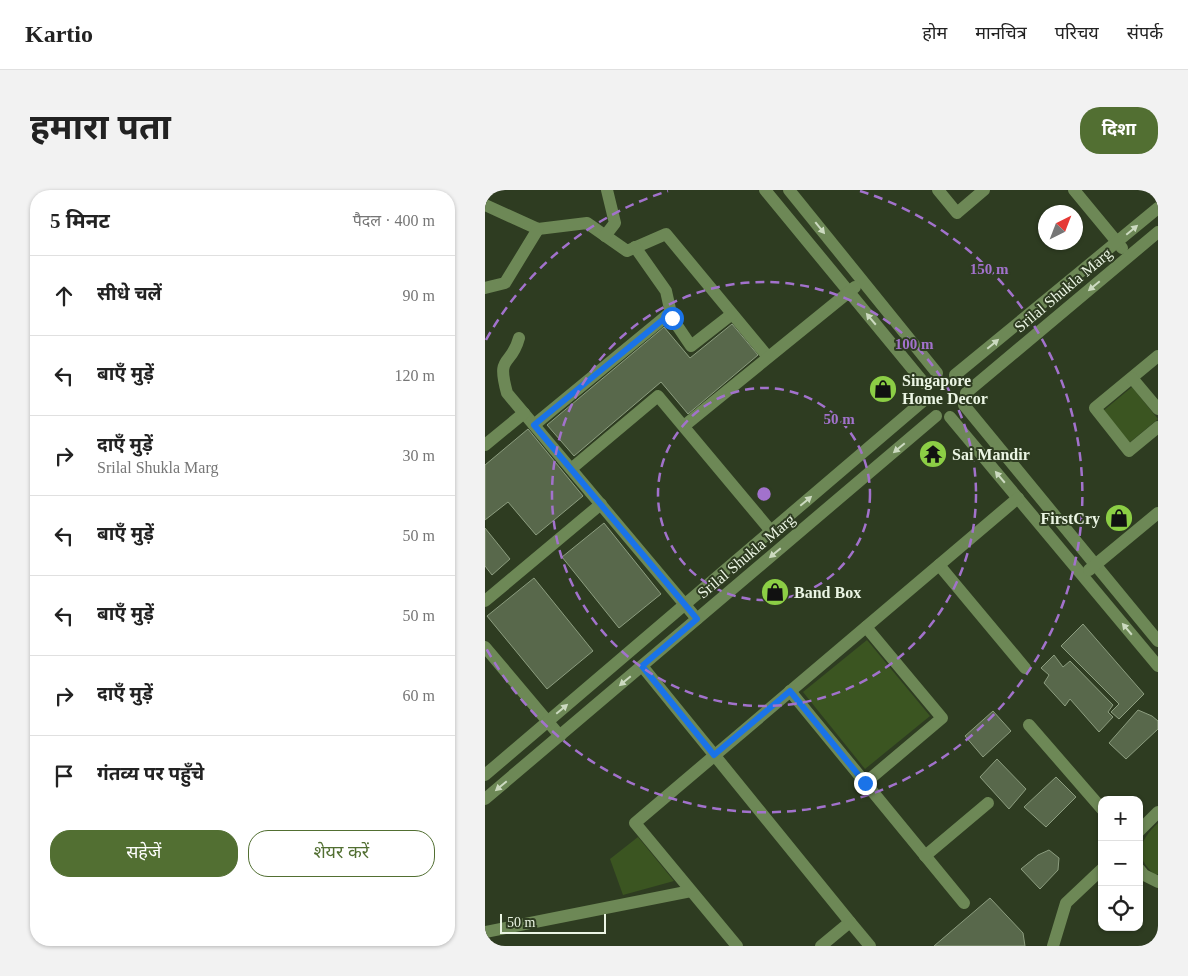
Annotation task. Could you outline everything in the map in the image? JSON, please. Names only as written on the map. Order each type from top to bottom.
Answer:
[{"type":"street","points":[[605,236],[615,223],[607,190]]},
{"type":"street","points":[[765,190],[924,383]]},
{"type":"street","points":[[789,190],[937,373]]},
{"type":"street","points":[[938,190],[957,213],[984,190]]},
{"type":"street","points":[[1074,190],[1129,256]]},
{"type":"street","points":[[485,205],[538,229],[587,224],[627,250],[666,234],[768,357]]},
{"type":"street","name":"Srilal Shukla Marg","points":[[955,375],[1158,208]]},
{"type":"street","points":[[485,288],[505,283],[538,229]]},
{"type":"street","name":"Srilal Shukla Marg","points":[[965,399],[1158,232]]},
{"type":"street","points":[[635,247],[666,291],[672,318],[691,346],[732,314]]},
{"type":"street","points":[[684,426],[862,280]]},
{"type":"street","points":[[534,425],[671,313]]},
{"type":"street","points":[[519,338],[516,348],[505,361],[501,372],[507,393],[697,619]]},
{"type":"street","points":[[1158,356],[1095,408],[1129,451],[1158,427]]},
{"type":"street","points":[[965,399],[959,412],[949,417],[936,416],[928,411],[922,402],[921,392],[924,383],[937,373],[947,372],[955,375],[961,381],[965,399],[1095,565],[1158,641]]},
{"type":"street","points":[[1132,378],[1158,409]]},
{"type":"street","points":[[571,468],[658,396],[771,531]]},
{"type":"street","name":"Srilal Shukla Marg","points":[[485,775],[922,402]]},
{"type":"street","points":[[485,445],[524,413]]},
{"type":"street","name":"Srilal Shukla Marg","points":[[485,799],[936,416]]},
{"type":"street","points":[[949,417],[1158,666]]},
{"type":"street","points":[[737,946],[635,823],[1018,498]]},
{"type":"street","points":[[485,601],[601,504]]},
{"type":"street","points":[[1083,576],[1158,513]]},
{"type":"street","points":[[939,565],[1025,668]]},
{"type":"street","points":[[865,783],[942,718],[866,627]]},
{"type":"street","points":[[485,647],[560,736]]},
{"type":"street","points":[[642,666],[870,946]]},
{"type":"street","points":[[790,691],[964,903]]},
{"type":"street","points":[[1029,725],[1098,804]]},
{"type":"street","points":[[925,856],[988,803]]},
{"type":"street","points":[[1143,828],[1158,812]]},
{"type":"street","points":[[1053,946],[1066,903],[1098,873]]},
{"type":"street","points":[[1143,874],[1158,882]]},
{"type":"street","points":[[485,932],[691,891]]},
{"type":"street","points":[[821,946],[850,922]]},
{"type":"green space","points":[[1132,387],[1158,419],[1129,443],[1103,411]]},
{"type":"green space","points":[[867,640],[930,716],[865,769],[803,692]]},
{"type":"green space","points":[[1158,823],[1158,874],[1155,875],[1143,859],[1143,842]]},
{"type":"green space","points":[[638,837],[674,881],[623,895],[610,859]]},
{"type":"building","points":[[732,324],[758,355],[688,414],[661,382],[574,456],[547,425],[664,327],[690,358]]},
{"type":"building","points":[[528,429],[583,496],[536,535],[508,502],[485,520],[485,465]]},
{"type":"building","points":[[604,523],[661,594],[619,628],[562,557]]},
{"type":"building","points":[[485,528],[510,559],[492,575],[485,566]]},
{"type":"building","points":[[534,578],[593,651],[547,689],[487,616]]},
{"type":"building","points":[[1083,624],[1144,694],[1119,719],[1111,712],[1119,704],[1061,646]]},
{"type":"building","points":[[1054,655],[1063,667],[1070,661],[1113,705],[1108,712],[1113,717],[1099,732],[1070,699],[1065,706],[1044,683],[1049,675],[1041,668]]},
{"type":"building","points":[[1138,710],[1158,721],[1158,729],[1126,759],[1109,743]]},
{"type":"building","points":[[993,711],[1011,731],[983,757],[965,736]]},
{"type":"building","points":[[997,759],[1026,789],[1009,809],[980,777]]},
{"type":"building","points":[[1056,777],[1076,797],[1046,827],[1024,807]]},
{"type":"building","points":[[1049,850],[1059,858],[1058,870],[1040,889],[1021,869],[1038,855]]},
{"type":"building","points":[[990,898],[1023,933],[1025,946],[934,946]]},
{"type":"place","name":"Singapore Home Decor","points":[[883,389]]},
{"type":"place","name":"Sai Mandir","points":[[933,454]]},
{"type":"place","name":"FirstCry","points":[[1119,518]]},
{"type":"place","name":"Band Box","points":[[775,592]]},
{"type":"route","points":[[672,318],[671,313],[534,425],[697,619],[642,666],[714,755],[790,691],[865,783]]}]
